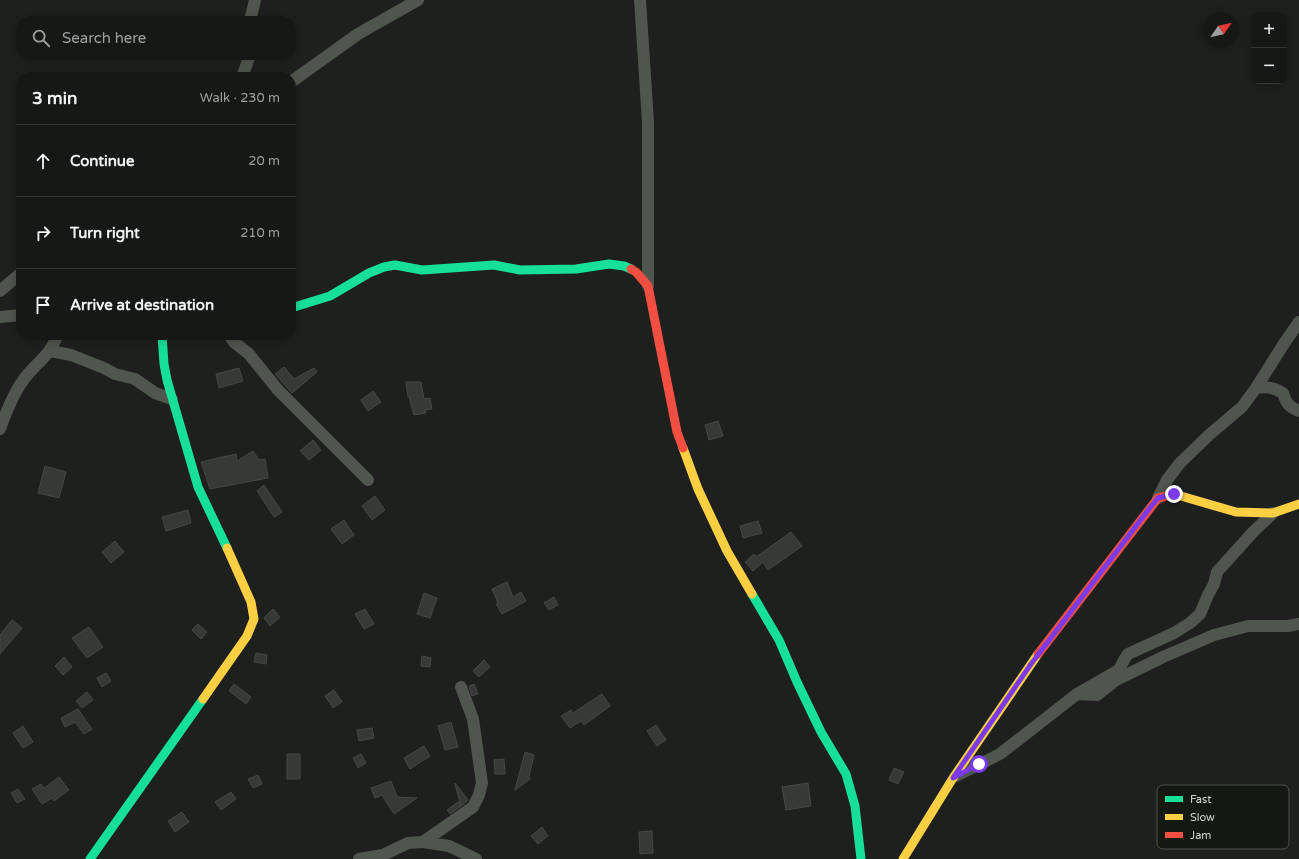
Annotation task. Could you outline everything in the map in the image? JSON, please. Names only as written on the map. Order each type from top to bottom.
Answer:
[{"type":"street","points":[[251,16],[255,0]]},
{"type":"street","points":[[296,78],[358,34],[418,0]]},
{"type":"street","points":[[640,0],[648,122],[648,286],[677,432],[698,489],[727,550],[780,640],[797,682],[821,732],[846,774],[855,806],[861,859]]},
{"type":"street","points":[[244,72],[248,60]]},
{"type":"street","points":[[632,270],[648,253]]},
{"type":"street","points":[[296,306],[330,296],[369,273],[384,266],[395,265],[422,270],[494,265],[520,270],[576,268],[609,264],[624,266],[636,272],[648,286]]},
{"type":"street","points":[[0,291],[16,277]]},
{"type":"street","points":[[0,316],[16,315]]},
{"type":"street","points":[[903,859],[953,778],[1031,664],[1158,498],[1167,480],[1180,463],[1209,435],[1242,407],[1299,322]]},
{"type":"street","points":[[0,429],[7,408],[24,380],[38,362],[50,351],[56,340]]},
{"type":"street","points":[[61,340],[71,355]]},
{"type":"street","points":[[90,859],[247,636],[254,619],[251,602],[198,487],[166,380],[162,340]]},
{"type":"street","points":[[233,340],[249,354],[278,390],[368,480]]},
{"type":"street","points":[[50,351],[71,355],[115,374],[135,379],[155,393],[172,399]]},
{"type":"street","points":[[1256,388],[1265,386],[1284,393],[1286,402],[1290,407],[1299,411]]},
{"type":"street","points":[[1158,498],[1174,494],[1236,512],[1273,513],[1299,504]]},
{"type":"street","points":[[953,778],[1000,754],[1076,694],[1119,670],[1128,654],[1174,633],[1190,623],[1200,614],[1208,594],[1214,584],[1217,572],[1253,532],[1273,513]]},
{"type":"street","points":[[1076,694],[1097,695],[1116,680],[1214,635],[1248,626],[1288,626],[1299,624]]},
{"type":"street","points":[[423,842],[473,807],[479,795],[482,783],[472,719],[461,687]]},
{"type":"street","points":[[359,859],[383,855],[408,843],[423,842],[449,846],[476,859]]},
{"type":"building","points":[[284,367],[294,379],[314,368],[317,372],[292,393],[275,374]]},
{"type":"building","points":[[239,368],[243,381],[219,388],[216,374]]},
{"type":"building","points":[[406,382],[421,382],[424,399],[430,398],[432,409],[425,410],[426,413],[414,415],[408,397]]},
{"type":"building","points":[[373,391],[381,402],[368,411],[361,400]]},
{"type":"building","points":[[718,421],[723,436],[709,440],[705,425]]},
{"type":"building","points":[[313,440],[321,450],[309,460],[300,451]]},
{"type":"building","points":[[253,451],[259,460],[265,459],[268,478],[210,489],[201,462],[236,454],[237,461]]},
{"type":"building","points":[[45,466],[66,472],[59,498],[38,493]]},
{"type":"building","points":[[264,485],[282,512],[274,517],[257,491]]},
{"type":"building","points":[[375,496],[385,510],[372,520],[362,506]]},
{"type":"building","points":[[188,510],[191,523],[166,531],[162,517]]},
{"type":"building","points":[[344,520],[354,535],[342,544],[331,529]]},
{"type":"building","points":[[758,521],[762,533],[743,538],[740,526]]},
{"type":"building","points":[[791,532],[802,546],[768,570],[763,562],[753,571],[745,562],[754,554],[756,557]]},
{"type":"building","points":[[115,541],[124,552],[111,563],[102,552]]},
{"type":"building","points":[[507,582],[513,597],[521,592],[526,601],[502,614],[496,604],[498,603],[492,589]]},
{"type":"building","points":[[424,593],[437,598],[430,618],[417,614]]},
{"type":"building","points":[[554,597],[558,605],[549,610],[544,603]]},
{"type":"building","points":[[273,609],[280,617],[270,626],[264,618]]},
{"type":"building","points":[[365,609],[374,624],[364,629],[355,614]]},
{"type":"building","points":[[12,620],[22,628],[0,654],[0,635]]},
{"type":"building","points":[[198,624],[207,632],[201,639],[192,630]]},
{"type":"building","points":[[89,627],[103,647],[87,658],[72,638]]},
{"type":"building","points":[[256,653],[267,655],[266,664],[254,662]]},
{"type":"building","points":[[422,656],[431,658],[430,667],[421,666]]},
{"type":"building","points":[[64,657],[72,667],[63,675],[55,666]]},
{"type":"building","points":[[484,660],[490,667],[479,677],[473,671]]},
{"type":"building","points":[[106,673],[111,681],[102,687],[97,678]]},
{"type":"building","points":[[234,684],[251,697],[246,704],[229,691]]},
{"type":"building","points":[[474,684],[478,694],[472,696],[469,686]]},
{"type":"building","points":[[334,690],[342,702],[333,708],[325,696]]},
{"type":"building","points":[[87,692],[93,700],[82,708],[76,701]]},
{"type":"building","points":[[602,694],[610,706],[584,725],[581,721],[570,728],[561,716],[571,710],[573,713]]},
{"type":"building","points":[[78,709],[92,729],[84,734],[75,722],[65,727],[61,718]]},
{"type":"building","points":[[451,722],[458,747],[445,750],[438,726]]},
{"type":"building","points":[[656,725],[666,740],[657,746],[647,731]]},
{"type":"building","points":[[23,726],[33,742],[23,748],[13,733]]},
{"type":"building","points":[[372,728],[374,738],[359,741],[357,730]]},
{"type":"building","points":[[424,746],[430,756],[410,769],[404,758]]},
{"type":"building","points":[[525,752],[534,755],[529,777],[530,779],[515,790]]},
{"type":"building","points":[[287,754],[300,754],[300,779],[287,779]]},
{"type":"building","points":[[361,754],[366,763],[358,768],[353,758]]},
{"type":"building","points":[[504,759],[505,774],[495,774],[494,760]]},
{"type":"building","points":[[894,768],[904,772],[898,784],[889,780]]},
{"type":"building","points":[[258,775],[262,784],[253,788],[248,779]]},
{"type":"building","points":[[59,777],[69,790],[54,801],[52,798],[42,804],[32,789],[41,784],[44,788]]},
{"type":"building","points":[[391,781],[397,797],[417,798],[394,814],[382,795],[375,798],[371,788]]},
{"type":"building","points":[[808,783],[811,806],[786,810],[782,787]]},
{"type":"building","points":[[455,784],[468,800],[461,806]]},
{"type":"building","points":[[18,789],[25,799],[17,803],[11,793]]},
{"type":"building","points":[[231,792],[236,799],[221,810],[215,802]]},
{"type":"building","points":[[458,802],[461,806],[450,814],[447,810]]},
{"type":"building","points":[[182,812],[189,822],[175,832],[168,821]]},
{"type":"building","points":[[542,827],[548,836],[538,844],[531,836]]},
{"type":"building","points":[[652,831],[653,853],[640,854],[639,832]]},
{"type":"traffic: fast","points":[[296,306],[330,296],[369,273],[384,267],[395,265],[422,270],[494,265],[520,270],[576,269],[609,264],[624,266],[631,269]]},
{"type":"traffic: fast","points":[[162,340],[167,380],[198,487],[227,548]]},
{"type":"traffic: fast","points":[[752,594],[779,640],[821,732],[846,774],[855,806],[861,859]]},
{"type":"traffic: fast","points":[[90,859],[203,699]]},
{"type":"traffic: slow","points":[[683,448],[698,489],[727,551],[752,594]]},
{"type":"traffic: slow","points":[[1171,495],[1174,494],[1236,512],[1273,513],[1299,504]]},
{"type":"traffic: slow","points":[[203,699],[247,636],[254,619],[251,602],[227,548]]},
{"type":"traffic: slow","points":[[903,859],[953,778],[1038,654]]},
{"type":"traffic: jam","points":[[631,269],[636,272],[648,286],[677,432],[683,448]]},
{"type":"traffic: jam","points":[[1038,654],[1158,498],[1171,495]]},
{"type":"route","points":[[979,764],[953,778],[1031,664],[1149,509],[1158,498],[1174,494]]}]
